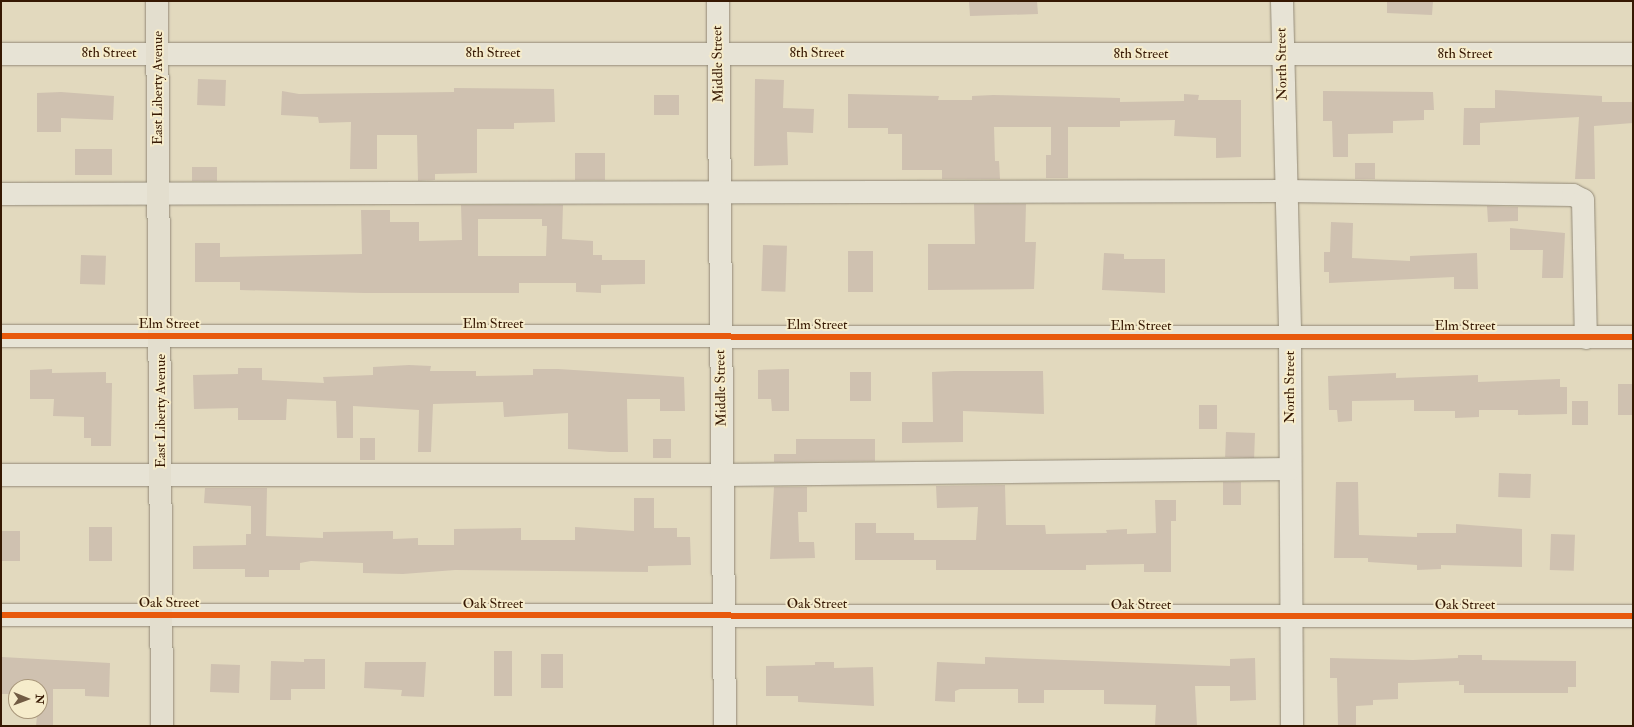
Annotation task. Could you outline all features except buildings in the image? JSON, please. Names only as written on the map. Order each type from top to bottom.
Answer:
[{"type":"main road","name":"East Liberty Avenue","points":[[157,1],[158,195],[161,336],[162,726]]},
{"type":"street","name":"Middle Street","points":[[718,1],[721,475],[725,726]]},
{"type":"street","name":"North Street","points":[[1282,1],[1282,55],[1290,338],[1292,726]]},
{"type":"street","name":"8th Street","points":[[1,54],[158,52],[1282,55],[1633,54]]},
{"type":"street","points":[[1,194],[158,195],[1286,192],[1573,195],[1583,200],[1586,338]]},
{"type":"street","name":"Elm Street","points":[[1,336],[1290,338],[1633,337]]},
{"type":"street","points":[[1,476],[161,477],[721,475],[1290,469]]},
{"type":"street","name":"Oak Street","points":[[1,615],[1291,617],[1633,616]]},
{"type":"cycle path","points":[[1,336],[1633,337]]},
{"type":"cycle path","points":[[1,615],[1633,616]]}]
